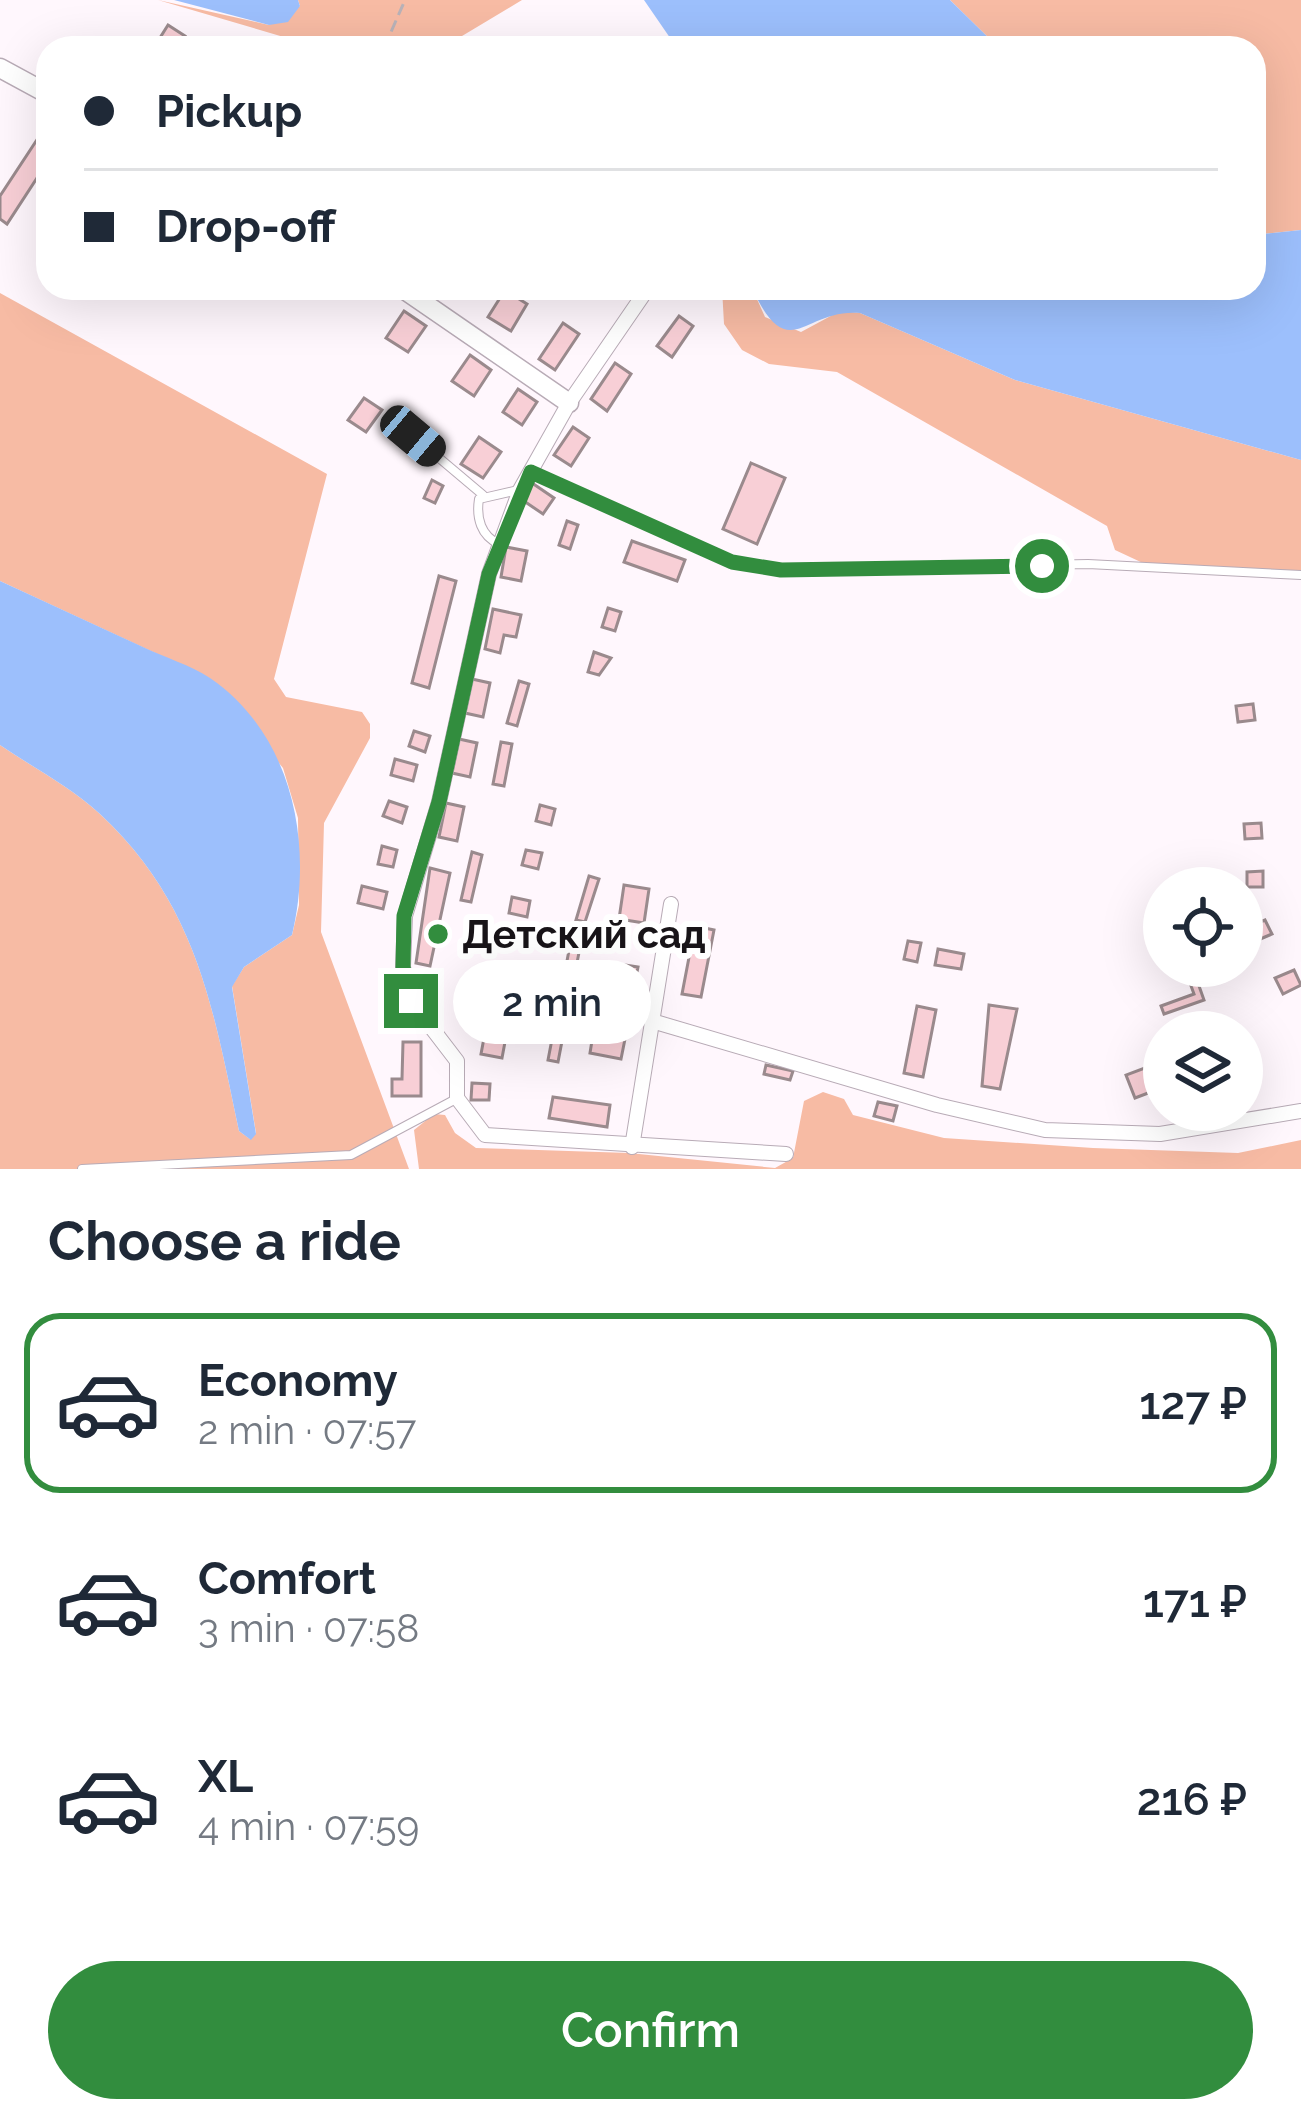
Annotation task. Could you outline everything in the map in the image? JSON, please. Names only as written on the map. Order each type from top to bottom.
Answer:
[{"type":"street","points":[[0,68],[36,88]]},
{"type":"street","points":[[419,300],[569,403]]},
{"type":"street","points":[[640,300],[569,403],[520,490],[499,544],[439,802],[404,916],[403,967],[411,1001],[457,1061],[457,1099],[484,1135],[786,1154]]},
{"type":"street","points":[[632,1147],[671,904]]},
{"type":"street","points":[[652,1021],[937,1105],[1045,1130],[1160,1134],[1301,1111]]},
{"type":"lane","points":[[413,436],[483,495],[520,490]]},
{"type":"lane","points":[[531,472],[732,562],[781,570],[1088,564],[1301,575]]},
{"type":"lane","points":[[483,495],[478,518],[489,540],[499,544]]},
{"type":"lane","points":[[82,1169],[351,1155],[457,1099]]},
{"type":"path","points":[[389,36],[405,0]]},
{"type":"shaded area","points":[[158,0],[269,25],[300,6],[298,0],[522,0],[462,36],[280,36]]},
{"type":"shaded area","points":[[950,0],[1301,0],[1301,230],[1266,234],[1266,36],[987,36]]},
{"type":"shaded area","points":[[0,293],[327,474],[274,679],[286,697],[362,712],[370,724],[370,738],[324,823],[321,932],[409,1169],[0,1169],[0,745],[100,814],[159,884],[196,960],[239,1131],[250,1139],[256,1133],[232,986],[244,967],[292,935],[299,905],[298,818],[283,768],[209,678],[0,581]]},
{"type":"shaded area","points":[[723,300],[757,300],[765,317],[801,332],[840,311],[860,313],[1015,380],[1301,460],[1301,571],[1145,564],[1115,550],[1107,526],[837,372],[769,364],[742,350],[724,324]]},
{"type":"shaded area","points":[[823,1092],[844,1099],[853,1115],[944,1138],[1238,1153],[1301,1140],[1301,1169],[419,1169],[414,1130],[434,1114],[445,1115],[455,1133],[476,1148],[629,1153],[775,1168],[793,1158],[804,1101]]},
{"type":"water","points":[[174,0],[298,0],[300,6],[288,22],[269,25]]},
{"type":"water","points":[[644,0],[950,0],[987,36],[669,36]]},
{"type":"water","points":[[1301,230],[1301,460],[1015,380],[860,313],[787,330],[776,325],[758,300],[1266,300],[1266,234]]},
{"type":"water","points":[[0,581],[210,678],[238,701],[278,760],[297,828],[298,900],[292,935],[244,967],[232,987],[256,1134],[251,1140],[239,1131],[196,960],[159,884],[100,814],[0,745]]},
{"type":"building","points":[[168,25],[185,36],[161,36]]},
{"type":"building","points":[[36,141],[36,179],[7,224],[0,219],[0,196]]},
{"type":"building","points":[[499,300],[527,304],[511,331],[488,317]]},
{"type":"building","points":[[404,311],[426,326],[408,352],[386,338]]},
{"type":"building","points":[[679,316],[693,326],[672,357],[657,346]]},
{"type":"building","points":[[563,323],[579,334],[555,370],[539,359]]},
{"type":"building","points":[[470,355],[491,370],[474,396],[452,381]]},
{"type":"building","points":[[615,363],[631,374],[607,411],[591,399]]},
{"type":"building","points":[[518,389],[537,402],[522,425],[503,412]]},
{"type":"building","points":[[364,398],[382,410],[366,432],[348,420]]},
{"type":"building","points":[[573,427],[589,438],[571,466],[554,455]]},
{"type":"building","points":[[479,437],[501,452],[483,478],[461,464]]},
{"type":"building","points":[[751,463],[785,478],[757,544],[723,529]]},
{"type":"building","points":[[432,480],[443,486],[435,503],[424,498]]},
{"type":"building","points":[[532,483],[554,498],[543,514],[521,499]]},
{"type":"building","points":[[567,521],[578,525],[570,549],[559,545]]},
{"type":"building","points":[[632,541],[685,560],[677,581],[624,562]]},
{"type":"building","points":[[506,547],[527,551],[521,581],[501,577]]},
{"type":"building","points":[[439,576],[456,581],[429,688],[412,683]]},
{"type":"building","points":[[608,608],[621,612],[615,631],[602,627]]},
{"type":"building","points":[[493,609],[521,615],[516,637],[504,635],[500,653],[485,649]]},
{"type":"building","points":[[594,652],[611,658],[599,675],[588,672]]},
{"type":"building","points":[[472,679],[490,683],[483,717],[465,713]]},
{"type":"building","points":[[519,681],[529,684],[517,726],[507,723]]},
{"type":"building","points":[[1253,704],[1255,720],[1238,722],[1236,706]]},
{"type":"building","points":[[414,731],[430,736],[425,752],[409,746]]},
{"type":"building","points":[[459,739],[477,743],[470,777],[452,773]]},
{"type":"building","points":[[501,742],[512,744],[504,786],[493,784]]},
{"type":"building","points":[[395,759],[417,765],[413,781],[391,775]]},
{"type":"building","points":[[389,801],[407,807],[402,823],[383,816]]},
{"type":"building","points":[[446,803],[464,807],[457,841],[439,837]]},
{"type":"building","points":[[540,805],[555,809],[551,825],[536,821]]},
{"type":"building","points":[[1261,823],[1262,838],[1245,839],[1244,824]]},
{"type":"building","points":[[382,846],[397,850],[393,867],[378,864]]},
{"type":"building","points":[[526,850],[542,853],[538,869],[522,865]]},
{"type":"building","points":[[472,852],[482,855],[471,902],[461,900]]},
{"type":"building","points":[[430,868],[450,873],[430,966],[416,963]]},
{"type":"building","points":[[589,876],[599,879],[585,922],[576,920]]},
{"type":"building","points":[[624,885],[649,889],[644,923],[619,919]]},
{"type":"building","points":[[362,886],[387,892],[383,909],[358,903]]},
{"type":"building","points":[[512,897],[530,901],[527,917],[509,913]]},
{"type":"building","points":[[1263,921],[1272,934],[1263,938]]},
{"type":"building","points":[[695,926],[714,930],[701,997],[682,994]]},
{"type":"building","points":[[571,940],[581,942],[558,1062],[548,1060]]},
{"type":"building","points":[[908,941],[921,943],[917,962],[904,959]]},
{"type":"building","points":[[938,949],[964,954],[961,969],[935,965]]},
{"type":"building","points":[[606,962],[638,967],[633,992],[602,987]]},
{"type":"building","points":[[1294,970],[1301,985],[1283,994],[1275,978]]},
{"type":"building","points":[[1191,987],[1199,987],[1204,1000],[1163,1011],[1161,1006],[1194,994]]},
{"type":"building","points":[[493,989],[516,994],[513,1009],[490,1005]]},
{"type":"building","points":[[989,1005],[1017,1009],[1000,1089],[982,1086]]},
{"type":"building","points":[[917,1006],[936,1010],[923,1077],[904,1073]]},
{"type":"building","points":[[594,1028],[626,1034],[621,1059],[590,1053]]},
{"type":"building","points":[[484,1038],[505,1042],[502,1058],[481,1054]]},
{"type":"building","points":[[403,1042],[421,1042],[421,1096],[392,1096],[392,1079],[402,1079]]},
{"type":"building","points":[[766,1065],[793,1071],[790,1080],[764,1074]]},
{"type":"building","points":[[1143,1069],[1143,1095],[1135,1098],[1126,1075]]},
{"type":"building","points":[[472,1083],[490,1084],[489,1100],[471,1100]]},
{"type":"building","points":[[553,1097],[610,1105],[607,1127],[549,1118]]},
{"type":"building","points":[[878,1102],[897,1106],[893,1121],[874,1116]]},
{"type":"place","name":"Детский сад","points":[[438,934]]},
{"type":"route","points":[[411,1001],[403,967],[404,916],[439,802],[489,574],[531,472],[732,562],[781,570],[1042,566]]}]
